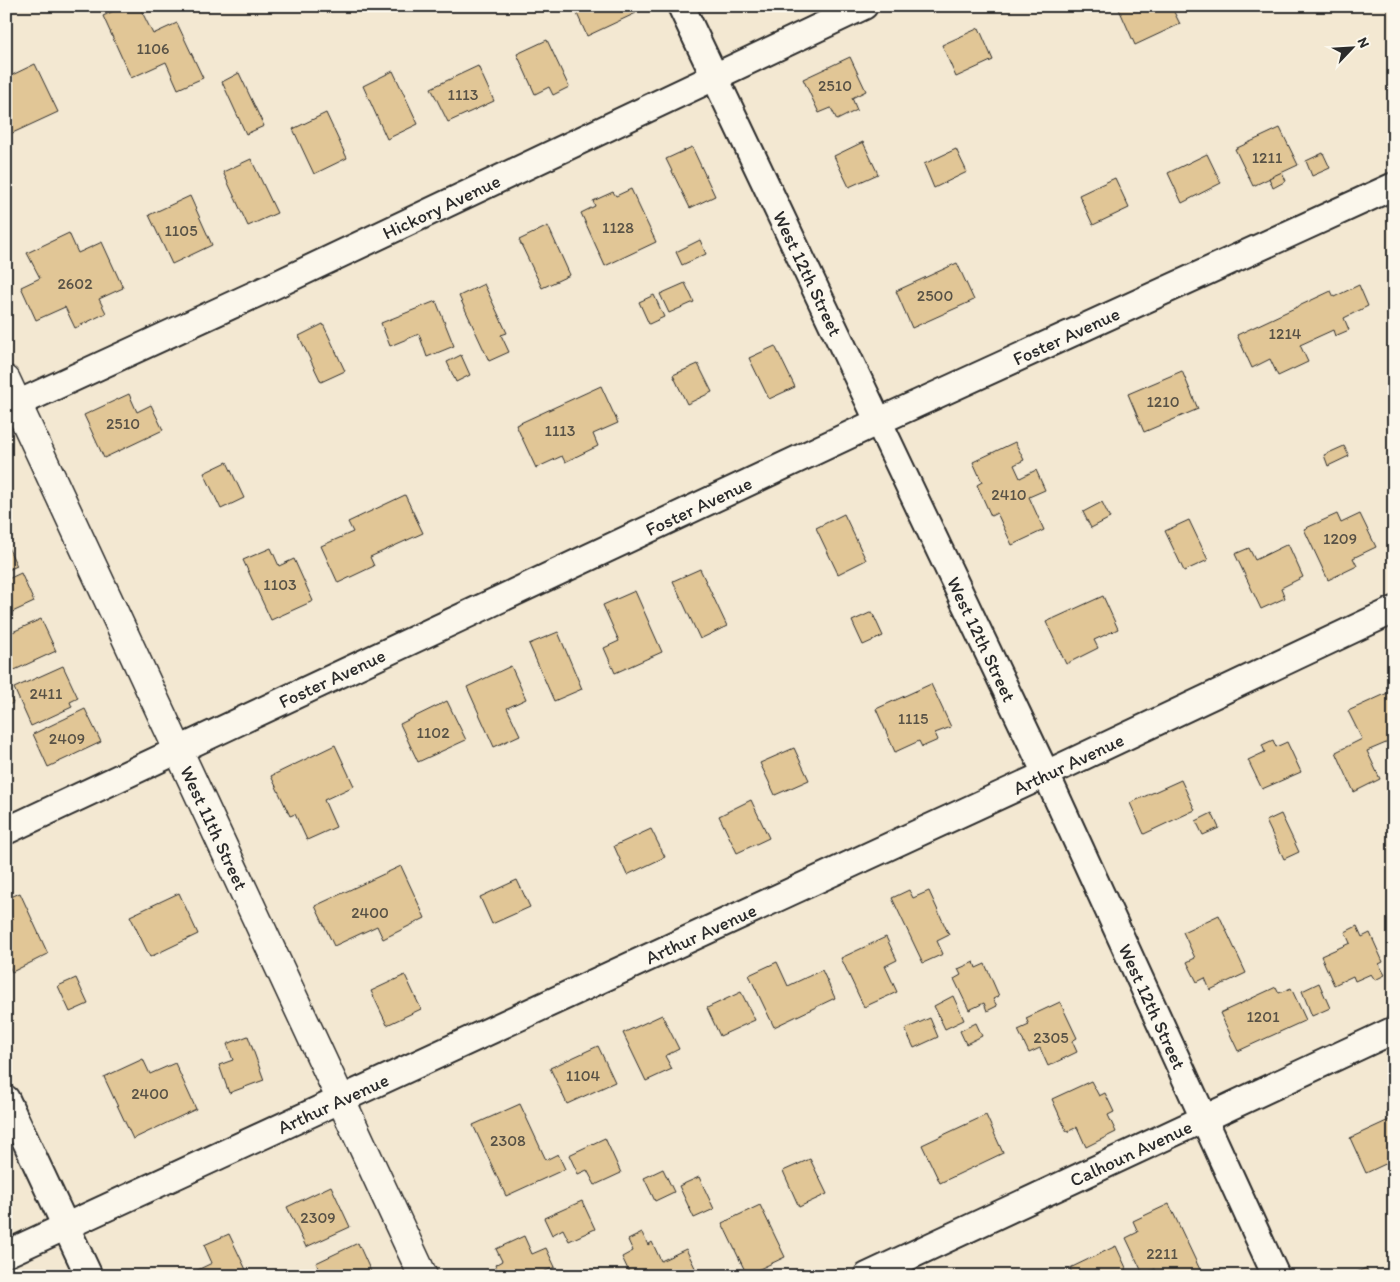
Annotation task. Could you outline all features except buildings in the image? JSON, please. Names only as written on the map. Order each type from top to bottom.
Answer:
[{"type":"main road","name":"West 11th Street","points":[[12,392],[423,1276]]},
{"type":"street","name":"West 12th Street","points":[[682,6],[877,422],[1046,774],[1276,1276]]},
{"type":"street","name":"Hickory Avenue","points":[[12,392],[280,283],[864,6]]},
{"type":"street","name":"Foster Avenue","points":[[6,831],[877,422],[1394,186]]},
{"type":"street","name":"Arthur Avenue","points":[[6,1254],[1046,774],[1394,610]]},
{"type":"street","name":"Calhoun Avenue","points":[[867,1276],[1394,1030]]},
{"type":"street","points":[[6,1099],[89,1276]]}]
